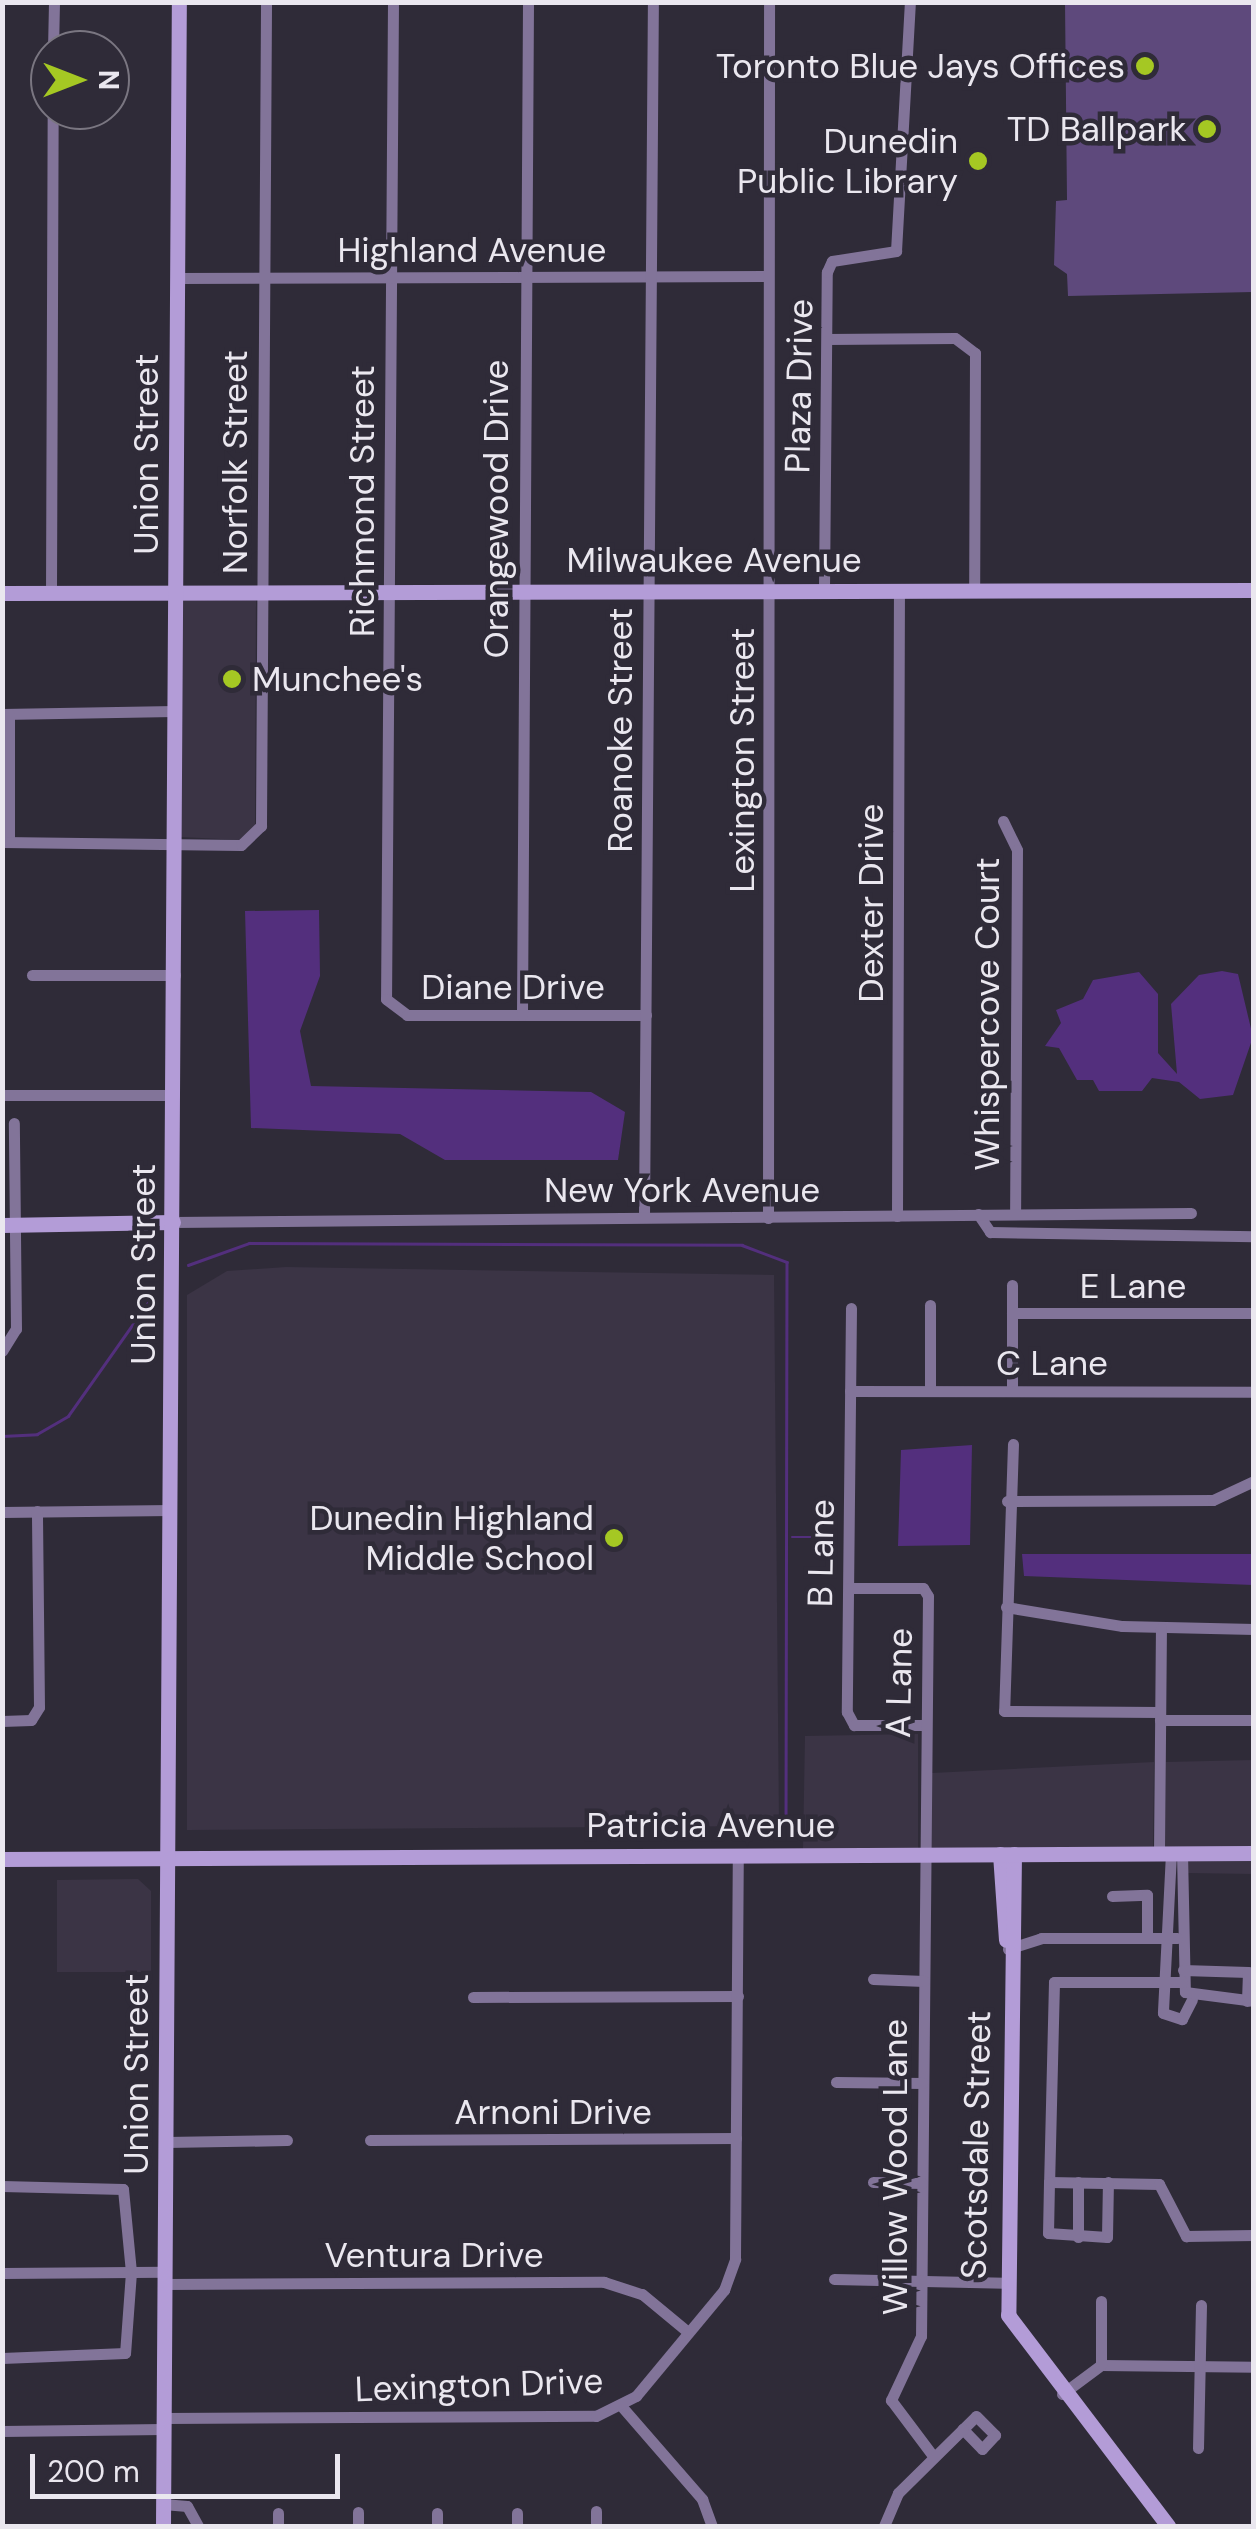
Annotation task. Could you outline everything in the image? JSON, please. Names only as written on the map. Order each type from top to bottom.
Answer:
[{"type":"street","points":[[53,30],[54,2]]},
{"type":"street","name":"Union Street","points":[[163,2526],[179,2]]},
{"type":"street","name":"Norfolk Street","points":[[175,842],[256,840],[262,594],[266,2]]},
{"type":"street","name":"Richmond Street","points":[[386,999],[393,2]]},
{"type":"street","name":"Orangewood Drive","points":[[522,1015],[528,2]]},
{"type":"street","name":"Roanoke Street","points":[[644,1217],[653,2]]},
{"type":"street","name":"Lexington Street","points":[[768,1218],[770,2]]},
{"type":"street","name":"Plaza Drive","points":[[824,590],[827,340],[832,261],[896,252],[910,2]]},
{"type":"street","points":[[51,592],[53,130]]},
{"type":"street","name":"Highland Avenue","points":[[178,278],[767,276]]},
{"type":"street","points":[[827,340],[956,338],[975,353],[974,590]]},
{"type":"street","name":"Dexter Drive","points":[[897,1216],[899,590]]},
{"type":"street","name":"Milwaukee Avenue","points":[[2,593],[1254,590]]},
{"type":"street","points":[[174,711],[6,714],[6,842],[175,842]]},
{"type":"street","name":"Whispercove Court","points":[[1003,820],[1018,850],[1015,1210]]},
{"type":"street","points":[[32,975],[175,975]]},
{"type":"street","name":"Diane Drive","points":[[386,999],[407,1015],[646,1014]]},
{"type":"street","points":[[2,1096],[174,1095]]},
{"type":"street","points":[[2,1351],[16,1329],[8,1225],[14,1123]]},
{"type":"street","name":"New York Avenue","points":[[174,1222],[768,1218],[1015,1210],[1191,1212]]},
{"type":"street","points":[[978,1214],[990,1232],[1254,1236]]},
{"type":"street","points":[[8,1225],[174,1222]]},
{"type":"street","points":[[1012,1284],[1012,1390]]},
{"type":"street","points":[[930,1305],[930,1390]]},
{"type":"street","name":"B Lane","points":[[851,1308],[848,1719],[926,1725]]},
{"type":"street","name":"E Lane","points":[[1012,1313],[1254,1314]]},
{"type":"street","name":"C Lane","points":[[850,1391],[1254,1392]]},
{"type":"street","points":[[1013,1444],[1008,1501],[1004,1711],[1254,1720]]},
{"type":"street","points":[[1008,1501],[1214,1500],[1254,1481]]},
{"type":"street","points":[[2,1512],[171,1510]]},
{"type":"street","points":[[2,1721],[31,1720],[38,1707],[37,1511]]},
{"type":"street","name":"A Lane","points":[[848,1588],[922,1588],[928,1596],[924,1854]]},
{"type":"street","points":[[1006,1607],[1160,1628],[1254,1629]]},
{"type":"street","points":[[1160,1628],[1160,1716],[1178,1978],[1166,2017],[1182,2019],[1192,1999]]},
{"type":"street","name":"Patricia Avenue","points":[[2,1859],[168,1855],[1254,1853]]},
{"type":"street","name":"Willow Wood Lane","points":[[924,1854],[921,2336],[890,2400],[934,2456]]},
{"type":"street","name":"Scotsdale Street","points":[[1007,1854],[1014,1920],[1008,1949]]},
{"type":"street","name":"Scotsdale Street","points":[[1007,1854],[1004,2283],[1016,2334],[1168,2526]]},
{"type":"street","name":"Lexington Drive","points":[[2,2431],[596,2416],[622,2408],[731,2276],[738,1855]]},
{"type":"street","points":[[1112,1896],[1148,1896],[1147,1938]]},
{"type":"street","points":[[1014,1920],[1041,1938]]},
{"type":"street","points":[[1008,1949],[1041,1938],[1176,1938]]},
{"type":"street","points":[[1108,2182],[1107,2237],[1048,2233],[1054,1982],[1248,1972],[1250,2001],[1192,1999]]},
{"type":"street","points":[[1178,1978],[1192,1999]]},
{"type":"street","points":[[873,1979],[924,1981]]},
{"type":"street","points":[[473,1997],[738,1996]]},
{"type":"street","points":[[836,2082],[924,2083]]},
{"type":"street","name":"Arnoni Drive","points":[[370,2140],[736,2138]]},
{"type":"street","points":[[166,2142],[286,2140]]},
{"type":"street","points":[[873,2182],[922,2183]]},
{"type":"street","points":[[1050,2182],[1166,2188],[1186,2236],[1254,2235]]},
{"type":"street","points":[[1078,2182],[1078,2237]]},
{"type":"street","points":[[2,2186],[123,2189],[131,2272],[125,2353],[2,2358]]},
{"type":"street","name":"Ventura Drive","points":[[2,2273],[604,2282],[642,2294],[688,2332]]},
{"type":"street","points":[[834,2279],[1004,2283]]},
{"type":"street","points":[[1101,2365],[1102,2301]]},
{"type":"street","points":[[1198,2448],[1201,2305]]},
{"type":"street","points":[[1062,2394],[1101,2365],[1254,2367]]},
{"type":"street","points":[[622,2408],[702,2499],[712,2526]]},
{"type":"street","points":[[884,2526],[898,2494],[963,2430]]},
{"type":"street","points":[[163,2504],[188,2506],[198,2526]]},
{"type":"street","points":[[596,2511],[596,2526]]},
{"type":"street","points":[[358,2512],[358,2526]]},
{"type":"street","points":[[516,2526],[517,2512]]},
{"type":"shaded area","points":[[1065,3],[1253,3],[1253,292],[1068,296],[1067,274],[1054,265],[1056,201],[1067,200]]},
{"type":"shaded area","points":[[181,598],[256,599],[255,826],[240,840],[181,837]]},
{"type":"shaded area","points":[[319,910],[320,976],[300,1031],[311,1086],[591,1092],[625,1112],[618,1160],[445,1160],[400,1134],[251,1128],[245,911]]},
{"type":"shaded area","points":[[1222,971],[1238,974],[1253,1037],[1233,1095],[1200,1099],[1179,1082],[1152,1078],[1142,1091],[1099,1091],[1093,1080],[1077,1080],[1059,1048],[1045,1046],[1061,1023],[1056,1010],[1083,999],[1093,980],[1139,972],[1158,994],[1158,1053],[1177,1074],[1171,1004],[1199,975]]},
{"type":"shaded area","name":"Dunedin Highland Middle School","points":[[286,1267],[774,1275],[779,1826],[187,1830],[187,1295],[227,1271]]},
{"type":"shaded area","points":[[972,1445],[970,1545],[898,1546],[901,1450]]},
{"type":"shaded area","points":[[1022,1554],[1253,1554],[1253,1585],[1024,1576]]},
{"type":"shaded area","points":[[918,1734],[918,1849],[803,1849],[805,1736]]},
{"type":"shaded area","points":[[1253,1760],[1253,1847],[1165,1848],[1166,1762]]},
{"type":"shaded area","points":[[1154,1762],[1153,1848],[930,1849],[932,1773]]},
{"type":"shaded area","points":[[1188,1858],[1253,1858],[1253,1874],[1188,1873]]},
{"type":"shaded area","points":[[138,1879],[151,1891],[151,1972],[57,1972],[57,1880]]},
{"type":"waterway","points":[[188,1265],[249,1243],[742,1245],[787,1262],[786,1819]]},
{"type":"waterway","points":[[2,1436],[37,1434],[68,1416],[157,1290]]},
{"type":"waterway","points":[[792,1537],[814,1537]]},
{"type":"place","name":"Toronto Blue Jays Offices","points":[[1145,66]]},
{"type":"place","name":"TD Ballpark","points":[[1207,129]]},
{"type":"place","name":"Dunedin Public Library","points":[[978,161]]},
{"type":"place","name":"Munchee's","points":[[232,679]]},
{"type":"place","name":"Dunedin Highland Middle School","points":[[614,1538]]}]
